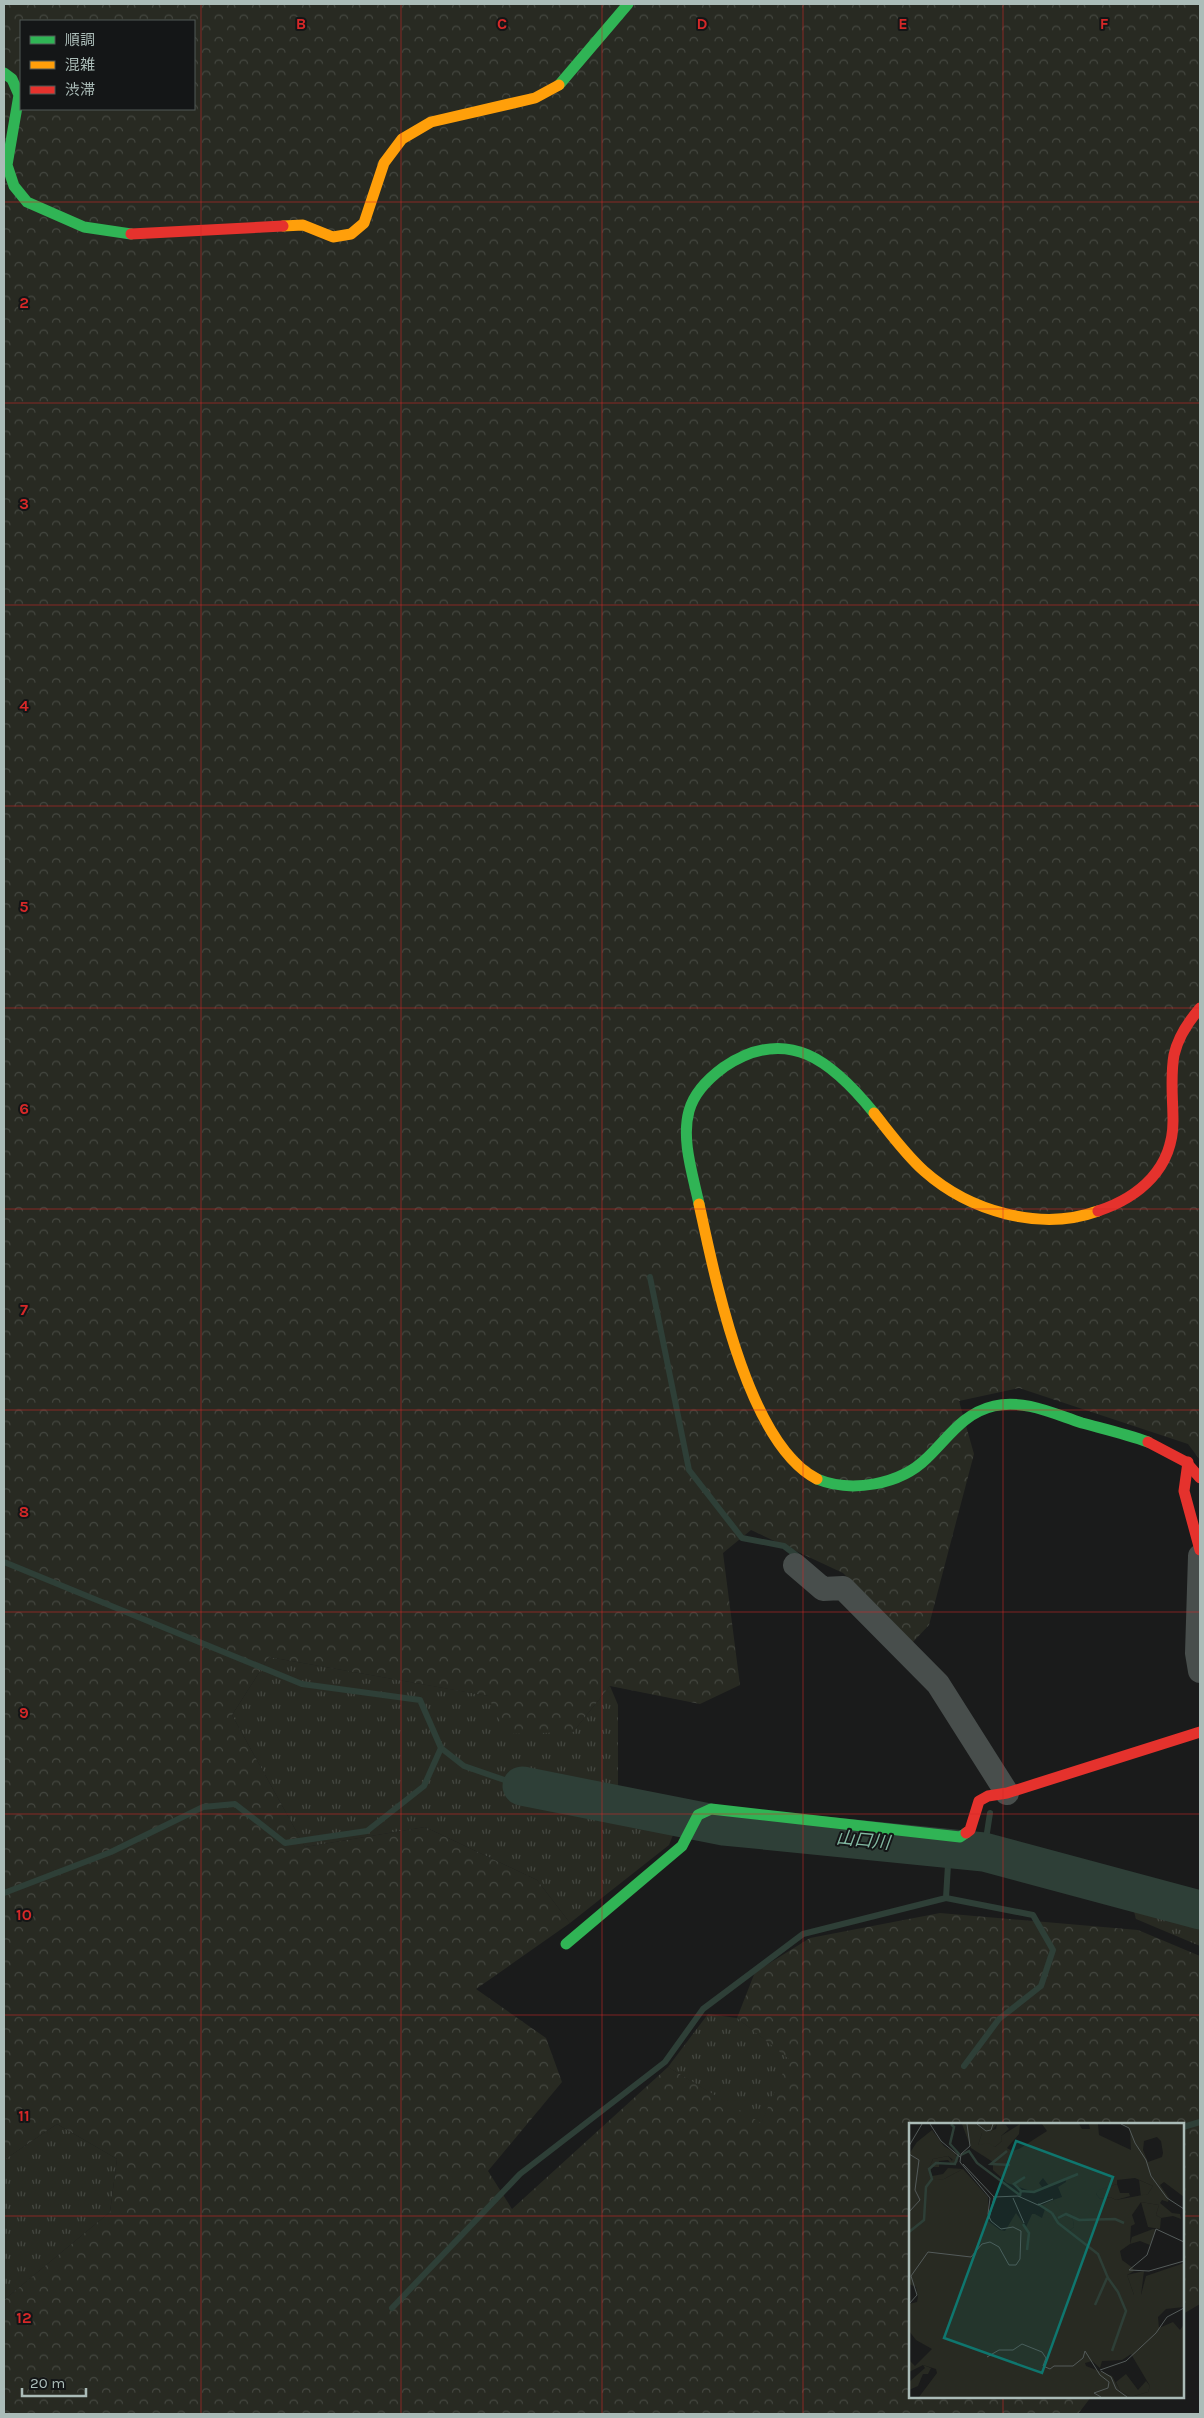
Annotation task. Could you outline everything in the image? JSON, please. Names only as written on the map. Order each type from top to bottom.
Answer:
[{"type":"street","points":[[4,73],[12,79],[19,95],[7,165],[14,186],[27,202],[84,226],[124,234],[303,225],[333,237],[351,234],[364,223],[384,163],[402,139],[431,122],[535,98],[562,83],[628,4]]},
{"type":"street","points":[[1200,1008],[1186,1023],[1172,1065],[1173,1142],[1165,1163],[1143,1190],[1115,1206],[1063,1219],[1032,1218],[1005,1213],[967,1201],[924,1172],[843,1080],[815,1058],[791,1048],[767,1048],[741,1057],[715,1073],[696,1093],[688,1111],[688,1151],[715,1274],[744,1370],[770,1429],[792,1462],[819,1481],[853,1486],[890,1480],[917,1467],[957,1424],[984,1408],[1016,1403],[1160,1446],[1188,1462],[1200,1478]]},
{"type":"street","points":[[1188,1462],[1184,1491],[1200,1550]]},
{"type":"street","points":[[1200,1556],[1196,1653],[1200,1671]]},
{"type":"street","points":[[795,1565],[823,1589],[843,1588],[938,1684],[1006,1793]]},
{"type":"street","points":[[566,1944],[682,1846],[690,1834],[698,1815],[711,1809],[960,1837],[970,1830],[979,1801],[988,1796],[1006,1793],[1200,1732]]},
{"type":"green space","points":[[4,4],[1200,4],[1200,1460],[1188,1444],[1019,1388],[959,1401],[974,1454],[929,1625],[912,1643],[843,1573],[751,1530],[723,1553],[740,1685],[700,1704],[610,1686],[573,1732],[506,1734],[488,1696],[269,1657],[232,1715],[305,1847],[425,1827],[537,1880],[570,1923],[476,1989],[546,2038],[562,2082],[488,2171],[512,2209],[668,2067],[761,2123],[789,2059],[737,2018],[755,1972],[810,1938],[940,1913],[1138,1930],[1200,1956],[1200,2304],[1184,2313],[1184,2123],[909,2123],[909,2398],[1090,2398],[1078,2414],[4,2414],[4,2300],[110,2212],[117,2159],[57,2124],[4,2160]]},
{"type":"green space","points":[[269,1657],[489,1696],[573,1732],[610,1686],[618,1705],[618,1796],[685,1805],[669,1845],[570,1923],[537,1880],[425,1827],[305,1847],[232,1715]]},
{"type":"green space","points":[[1132,1904],[1183,1916],[1200,1923],[1200,1946],[1136,1919]]},
{"type":"green space","points":[[708,2014],[737,2018],[790,2059],[761,2124],[668,2067]]},
{"type":"green space","points":[[57,2124],[117,2159],[110,2212],[4,2300],[4,2160]]},
{"type":"waterway","points":[[650,1277],[689,1470],[742,1538],[784,1546],[800,1558]]},
{"type":"waterway","points":[[4,1562],[302,1684],[420,1700],[441,1748],[464,1766],[522,1786]]},
{"type":"waterway","points":[[4,1893],[111,1852],[203,1807],[235,1804],[285,1843],[367,1831],[424,1786],[441,1748]]},
{"type":"waterway","name":"山口川","points":[[522,1786],[724,1826],[984,1852],[1200,1910]]},
{"type":"waterway","points":[[984,1852],[990,1813]]},
{"type":"waterway","points":[[392,2308],[520,2174],[665,2062],[703,2009],[803,1934],[946,1898],[949,1848]]},
{"type":"waterway","points":[[946,1898],[1033,1915],[1053,1950],[1041,1986],[999,2019],[964,2066]]},
{"type":"waterway","points":[[1184,2127],[1200,2122]]},
{"type":"traffic: fast","points":[[559,85],[628,4]]},
{"type":"traffic: fast","points":[[4,73],[12,79],[19,95],[7,165],[14,186],[27,202],[84,227],[131,234]]},
{"type":"traffic: fast","points":[[699,1204],[686,1134],[691,1104],[698,1092],[708,1081],[724,1067],[747,1055],[769,1049],[789,1049],[808,1055],[842,1078],[874,1113]]},
{"type":"traffic: fast","points":[[817,1479],[830,1483],[860,1486],[875,1484],[903,1475],[927,1458],[957,1427],[973,1414],[983,1409],[1005,1404],[1028,1406],[1148,1442]]},
{"type":"traffic: fast","points":[[566,1944],[682,1846],[698,1815],[711,1809],[960,1837],[966,1833]]},
{"type":"traffic: slow","points":[[283,226],[303,225],[333,237],[351,234],[364,223],[384,163],[402,139],[431,122],[535,98],[559,85]]},
{"type":"traffic: slow","points":[[874,1113],[924,1171],[942,1185],[984,1207],[1006,1214],[1029,1218],[1053,1219],[1076,1217],[1098,1211]]},
{"type":"traffic: slow","points":[[699,1204],[725,1314],[753,1395],[771,1431],[792,1460],[817,1479]]},
{"type":"traffic: jam","points":[[131,234],[283,226]]},
{"type":"traffic: jam","points":[[1098,1211],[1127,1198],[1140,1189],[1151,1178],[1167,1153],[1172,1138],[1174,1055],[1184,1030],[1200,1008]]},
{"type":"traffic: jam","points":[[1148,1442],[1186,1462],[1200,1478]]},
{"type":"traffic: jam","points":[[1188,1462],[1184,1491],[1200,1550]]},
{"type":"traffic: jam","points":[[966,1833],[970,1830],[979,1801],[988,1796],[1007,1793],[1200,1732]]}]
